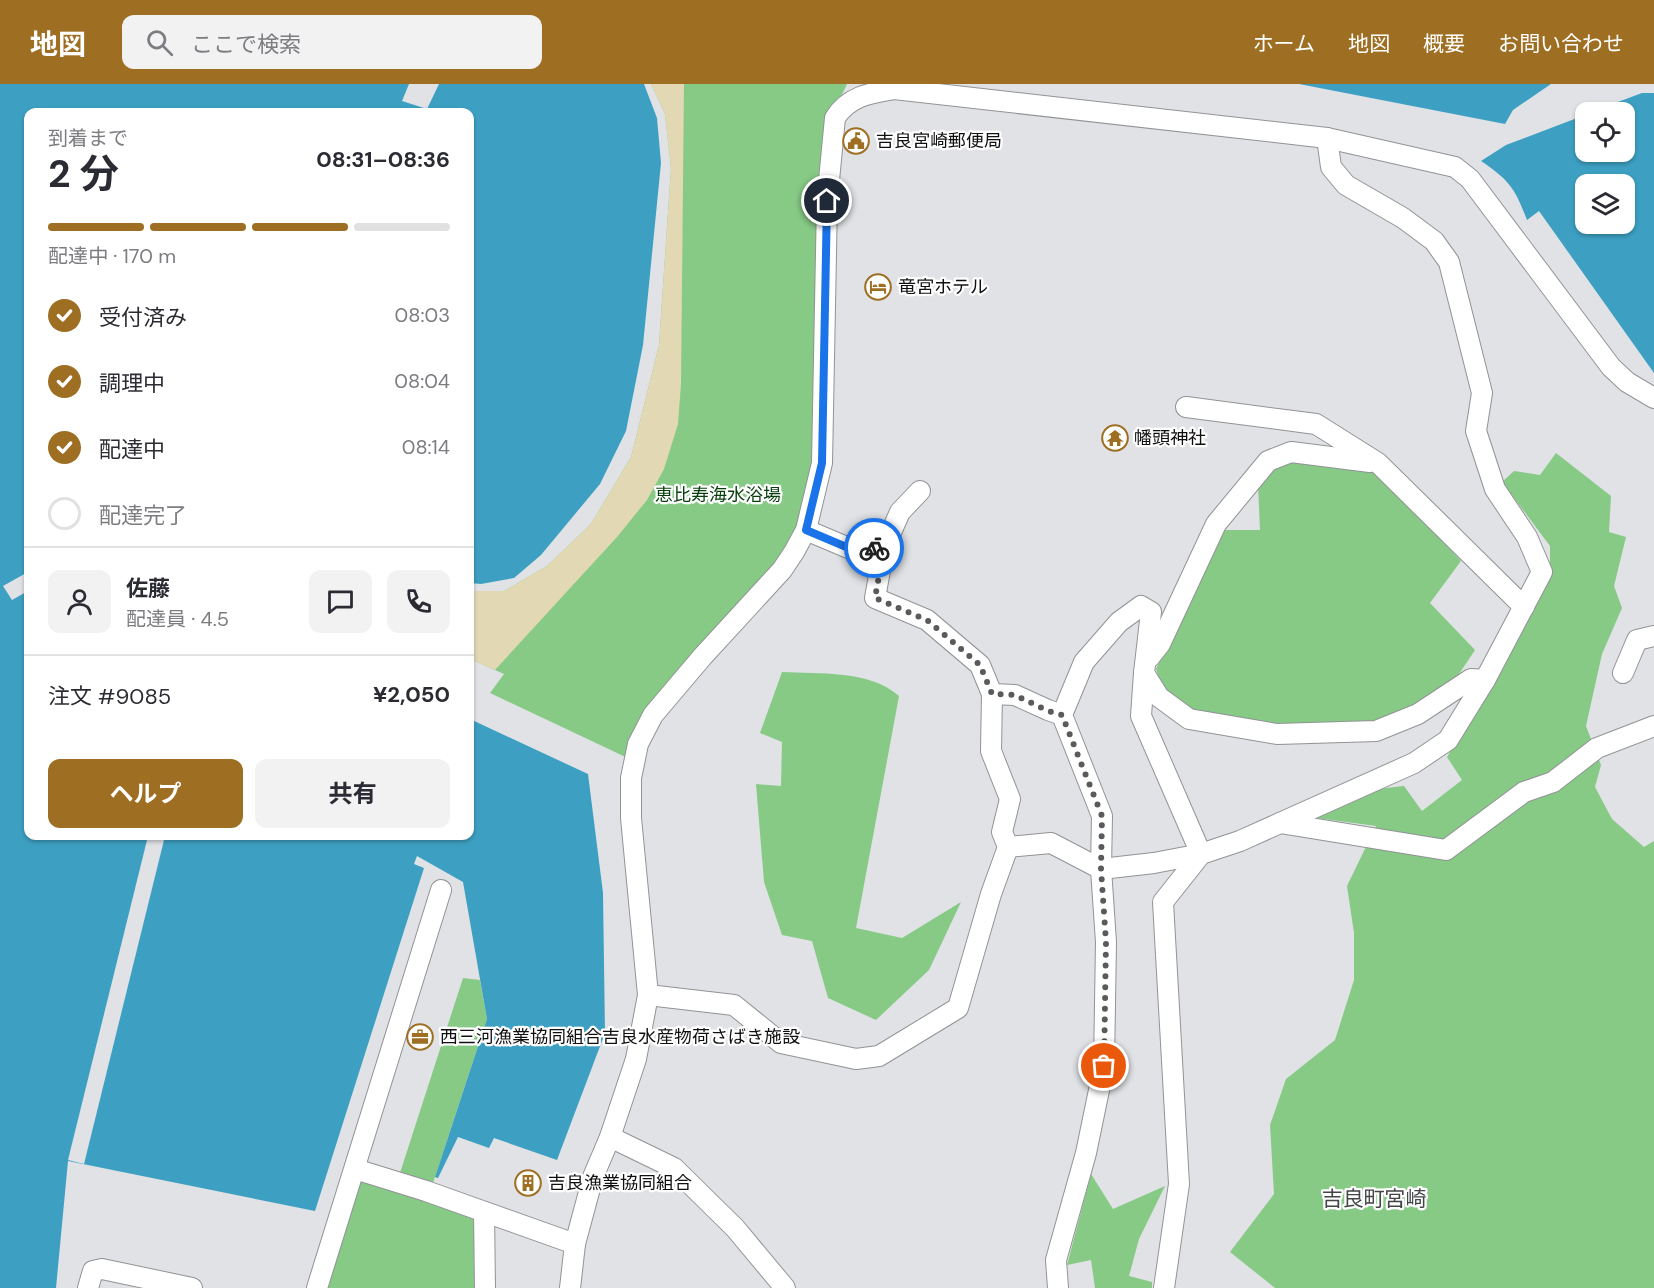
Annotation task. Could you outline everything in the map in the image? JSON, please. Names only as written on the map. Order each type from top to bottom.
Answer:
[{"type":"street","points":[[570,1288],[575,1244],[593,1177],[610,1137],[636,1059],[648,995],[631,818],[631,778],[639,744],[653,716],[703,656],[782,570],[806,530],[822,463],[827,201],[835,118],[842,107],[864,94],[894,89],[1327,138],[1455,167],[1470,179],[1611,367],[1627,382],[1654,398]]},
{"type":"street","points":[[1008,847],[1051,843],[1101,869],[1154,863],[1201,854],[1240,841],[1414,763],[1448,740],[1485,680],[1542,572],[1527,537],[1495,489],[1476,431],[1482,393],[1449,262],[1434,241],[1403,218],[1346,185],[1331,167],[1327,138]]},
{"type":"street","points":[[1186,407],[1316,424],[1378,463],[1524,607]]},
{"type":"street","points":[[1144,668],[1160,644],[1216,524],[1268,461],[1291,452],[1378,463]]},
{"type":"street","points":[[648,995],[734,1005],[781,1042],[856,1059],[879,1056],[958,1008],[991,894],[1008,847],[1002,832],[1010,800],[991,750],[992,694],[980,665],[927,620],[875,598],[884,548],[900,512],[920,491]]},
{"type":"street","points":[[806,530],[851,549],[884,548]]},
{"type":"street","points":[[1058,1288],[1056,1260],[1086,1153],[1104,1066],[1106,942],[1101,869],[1102,816],[1062,715],[1084,662],[1119,622],[1141,606],[1151,612],[1141,716],[1201,854]]},
{"type":"street","points":[[1623,673],[1637,640],[1654,636]]},
{"type":"street","points":[[1144,668],[1159,697],[1189,719],[1277,734],[1376,731],[1418,714],[1471,679],[1485,680]]},
{"type":"street","points":[[992,694],[1015,695],[1048,711],[1062,715]]},
{"type":"street","points":[[1280,823],[1446,850],[1524,792],[1553,782],[1597,748],[1654,726]]},
{"type":"street","points":[[1164,1288],[1179,1184],[1162,902],[1201,854]]},
{"type":"street","points":[[316,1288],[441,890]]},
{"type":"street","points":[[610,1137],[674,1168],[735,1228],[785,1288]]},
{"type":"street","points":[[354,1169],[575,1244]]},
{"type":"street","points":[[484,1212],[485,1288]]},
{"type":"street","points":[[88,1288],[93,1270],[102,1269],[192,1288]]},
{"type":"green space","name":"恵比寿海水浴場","points":[[651,84],[847,84],[837,105],[822,463],[806,530],[703,656],[634,761],[490,693],[504,674],[474,661],[474,591],[504,591],[547,566],[591,524],[631,457],[659,345],[671,168],[665,114]]},
{"type":"green space","points":[[1556,453],[1611,496],[1609,532],[1626,537],[1614,586],[1622,608],[1602,654],[1586,726],[1601,765],[1595,787],[1612,819],[1644,847],[1654,841],[1654,1288],[1275,1288],[1230,1252],[1274,1194],[1270,1125],[1286,1079],[1335,1040],[1354,980],[1354,933],[1347,886],[1376,826],[1309,817],[1369,790],[1404,786],[1422,811],[1462,780],[1447,757],[1550,578],[1550,546],[1502,482],[1514,471],[1540,475]]},
{"type":"green space","points":[[1296,460],[1376,471],[1461,561],[1430,603],[1475,650],[1459,674],[1418,706],[1371,723],[1278,726],[1194,715],[1162,689],[1156,669],[1222,530],[1260,530],[1258,485],[1272,468]]},
{"type":"green space","points":[[782,672],[844,675],[859,678],[874,682],[899,696],[856,928],[902,938],[961,902],[929,970],[876,1020],[828,998],[812,941],[782,935],[764,882],[756,784],[781,786],[782,742],[760,733]]},
{"type":"green space","points":[[463,978],[480,980],[487,1019],[433,1183],[400,1173]]},
{"type":"green space","points":[[355,1169],[484,1212],[485,1288],[317,1288]]},
{"type":"green space","points":[[1091,1174],[1113,1209],[1165,1186],[1139,1239],[1129,1276],[1152,1282],[1152,1288],[1095,1288],[1091,1260],[1067,1265]]},
{"type":"sand","points":[[651,84],[684,84],[681,384],[678,424],[664,469],[647,500],[617,537],[495,670],[474,661],[474,591],[504,591],[547,566],[591,524],[631,457],[659,345],[671,168],[665,114]]},
{"type":"water","points":[[0,84],[409,84],[402,101],[424,108],[24,108],[24,840],[474,840],[474,721],[588,774],[603,893],[605,1033],[557,1160],[494,1138],[489,1148],[458,1137],[438,1178],[435,1177],[487,1019],[463,882],[417,856],[414,864],[424,868],[315,1211],[68,1161],[56,1288],[0,1288]]},
{"type":"water","points":[[439,84],[644,84],[657,118],[661,163],[643,345],[626,431],[600,484],[541,555],[514,578],[474,583],[474,108],[427,108]]},
{"type":"water","points":[[1299,84],[1551,84],[1513,110],[1505,124]]},
{"type":"water","points":[[1642,93],[1654,93],[1654,373],[1539,211],[1527,220],[1510,186],[1481,161],[1506,145],[1575,119],[1575,162],[1635,162],[1635,102],[1618,102]]},
{"type":"pier","points":[[24,574],[24,593],[12,600],[3,586]]},
{"type":"pier","points":[[147,840],[164,840],[84,1164],[68,1160]]},
{"type":"way so far","points":[[874,548],[884,548],[875,598],[927,620],[980,665],[992,694],[1015,695],[1048,711],[1062,715],[1102,816],[1101,869],[1106,942],[1104,1066]]},
{"type":"place","name":"吉良宮崎郵便局","points":[[856,141]]},
{"type":"place","name":"竜宮ホテル","points":[[878,287]]},
{"type":"place","name":"幡頭神社","points":[[1115,438]]},
{"type":"place","name":"西三河漁業協同組合吉良水産物荷さばき施設","points":[[420,1037]]},
{"type":"place","name":"吉良漁業協同組合","points":[[528,1183]]},
{"type":"district","name":"吉良町宮崎","points":[[1374,1199]]},
{"type":"route","points":[[827,201],[822,463],[806,530],[851,549],[874,548]]}]
